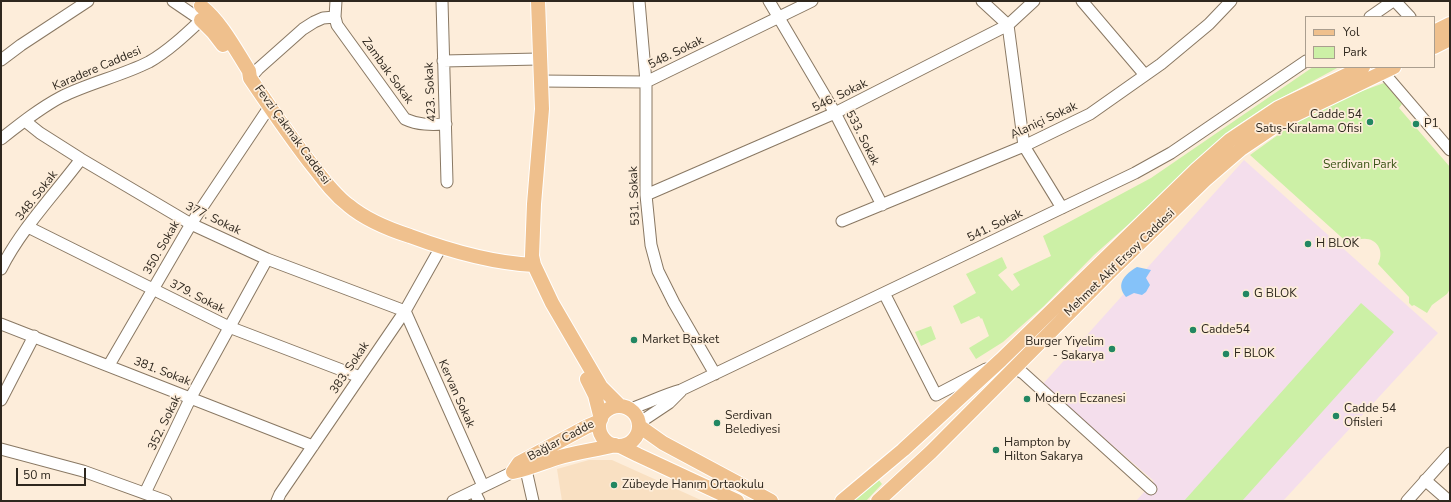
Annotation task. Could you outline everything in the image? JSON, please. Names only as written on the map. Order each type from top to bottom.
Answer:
[{"type":"main road","points":[[538,1],[541,125],[532,231],[532,256],[534,266],[570,336],[586,360],[600,387],[625,408],[634,413],[639,424],[663,444],[771,501]]},
{"type":"main road","name":"Fevzi Çakmak Caddesi","points":[[204,7],[213,32],[244,75],[250,78],[308,160],[329,186],[348,205],[367,218],[393,230],[441,247],[471,255],[534,266]]},
{"type":"main road","points":[[1435,32],[1450,24]]},
{"type":"main road","points":[[1435,46],[1450,39]]},
{"type":"main road","name":"Mehmet Akif Ersoy Caddesi","points":[[842,501],[903,450],[998,363],[1196,170],[1230,140],[1278,108],[1361,68]]},
{"type":"main road","name":"Mehmet Akif Ersoy Caddesi","points":[[878,501],[931,452],[1204,180],[1241,149],[1284,120],[1388,70]]},
{"type":"main road","points":[[570,336],[579,361],[595,395],[600,420],[600,429],[603,438],[611,444],[737,501]]},
{"type":"main road","points":[[600,420],[608,409],[614,407],[625,408]]},
{"type":"main road","name":"Bağlar Cadde","points":[[600,420],[586,426],[519,463],[519,471],[577,452],[618,446]]},
{"type":"main road","points":[[618,446],[625,445],[634,439],[638,434],[639,424]]},
{"type":"street","points":[[1,60],[88,1]]},
{"type":"street","name":"Fevzi Çakmak Caddesi","points":[[173,1],[204,7]]},
{"type":"street","points":[[250,78],[303,29],[323,18],[335,17],[336,1]]},
{"type":"street","name":"423. Sokak","points":[[442,1],[447,182]]},
{"type":"street","name":"531. Sokak","points":[[639,1],[646,82],[646,195],[650,245],[658,271],[674,303],[715,374]]},
{"type":"street","name":"533. Sokak","points":[[769,1],[835,114],[882,205]]},
{"type":"street","name":"548. Sokak","points":[[540,81],[646,82],[780,18],[812,1]]},
{"type":"street","points":[[982,1],[1008,25],[1024,146],[1062,208]]},
{"type":"street","name":"546. Sokak","points":[[646,195],[835,114],[1008,25],[1034,1]]},
{"type":"street","points":[[1082,1],[1145,75]]},
{"type":"street","name":"Alaniçi Sokak","points":[[842,221],[1024,146],[1090,114],[1161,64],[1208,24],[1232,1]]},
{"type":"street","points":[[1372,16],[1394,1],[1409,16]]},
{"type":"street","name":"Karadere Caddesi","points":[[1,139],[61,97],[149,62],[175,44],[204,7]]},
{"type":"street","name":"Zambak Sokak","points":[[335,17],[337,25],[405,119],[411,122],[426,125],[446,124]]},
{"type":"street","points":[[443,61],[540,59]]},
{"type":"street","name":"541. Sokak","points":[[682,390],[1135,173],[1171,153],[1305,62]]},
{"type":"street","points":[[1388,70],[1415,110],[1450,150]]},
{"type":"street","name":"350. Sokak","points":[[108,365],[191,224],[270,108]]},
{"type":"street","name":"377. Sokak","points":[[25,121],[40,133],[81,160],[191,224],[267,259],[405,311]]},
{"type":"street","name":"348. Sokak","points":[[1,269],[8,255],[28,227],[81,160]]},
{"type":"street","name":"379. Sokak","points":[[28,227],[229,327],[360,377]]},
{"type":"street","name":"383. Sokak","points":[[277,501],[280,494],[405,311],[441,247]]},
{"type":"street","name":"352. Sokak","points":[[145,493],[191,397],[267,259]]},
{"type":"street","points":[[884,293],[936,395],[998,363]]},
{"type":"street","name":"Kervan Sokak","points":[[405,311],[478,488],[479,501]]},
{"type":"street","name":"381. Sokak","points":[[1,324],[191,397],[313,446]]},
{"type":"street","points":[[1,400],[34,336]]},
{"type":"street","points":[[1014,368],[1023,373],[1151,489]]},
{"type":"street","points":[[625,408],[647,404],[664,395],[682,390]]},
{"type":"street","points":[[639,424],[669,402],[682,390]]},
{"type":"street","points":[[1,449],[83,471],[166,501]]},
{"type":"street","points":[[1407,501],[1450,453]]},
{"type":"street","points":[[453,501],[478,488],[519,471],[533,501]]},
{"type":"street","points":[[1426,480],[1449,501]]},
{"type":"shaded area","points":[[1244,160],[1438,333],[1283,501],[1136,501],[1154,481],[1042,385]]},
{"type":"shaded area","name":"Zübeyde Hanım Ortaokulu","points":[[589,460],[612,460],[703,501],[562,501],[557,469]]},
{"type":"green space","points":[[1312,68],[1337,68],[1270,104],[1232,129],[1198,158],[1094,255],[1044,306],[1003,342],[976,359],[969,348],[989,336],[982,318],[981,319],[979,316],[961,324],[953,306],[976,293],[966,274],[1002,257],[1007,268],[998,275],[1012,291],[1020,285],[1013,274],[1051,256],[1043,236],[1151,178]]},
{"type":"green space","name":"Serdivan Park","points":[[1384,83],[1402,104],[1399,108],[1450,167],[1450,289],[1447,294],[1432,305],[1427,313],[1409,303],[1409,297],[1378,264],[1380,250],[1374,241],[1363,239],[1350,245],[1250,155],[1289,127],[1343,98]]},
{"type":"green space","points":[[1361,303],[1394,332],[1242,501],[1184,501]]},
{"type":"green space","points":[[931,326],[936,339],[921,346],[915,332]]},
{"type":"green space","points":[[878,479],[882,484],[866,501],[854,501]]},
{"type":"water","points":[[1137,267],[1151,270],[1146,278],[1150,285],[1146,292],[1142,295],[1134,293],[1126,297],[1121,288],[1121,284],[1125,276]]},
{"type":"place","name":"Cadde 54 Satış-Kiralama Ofisi","points":[[1370,122]]},
{"type":"place","name":"P1","points":[[1416,124]]},
{"type":"place","name":"H BLOK","points":[[1308,244]]},
{"type":"place","name":"G BLOK","points":[[1246,294]]},
{"type":"place","name":"Cadde54","points":[[1193,330]]},
{"type":"place","name":"Market Basket","points":[[634,340]]},
{"type":"place","name":"Burger Yiyelim - Sakarya","points":[[1112,349]]},
{"type":"place","name":"F BLOK","points":[[1226,354]]},
{"type":"place","name":"Modern Eczanesi","points":[[1027,399]]},
{"type":"place","name":"Cadde 54 Ofisleri","points":[[1336,416]]},
{"type":"place","name":"Serdivan Belediyesi","points":[[717,423]]},
{"type":"place","name":"Hampton by Hilton Sakarya","points":[[996,450]]},
{"type":"place","name":"Zübeyde Hanım Ortaokulu","points":[[614,485]]}]
